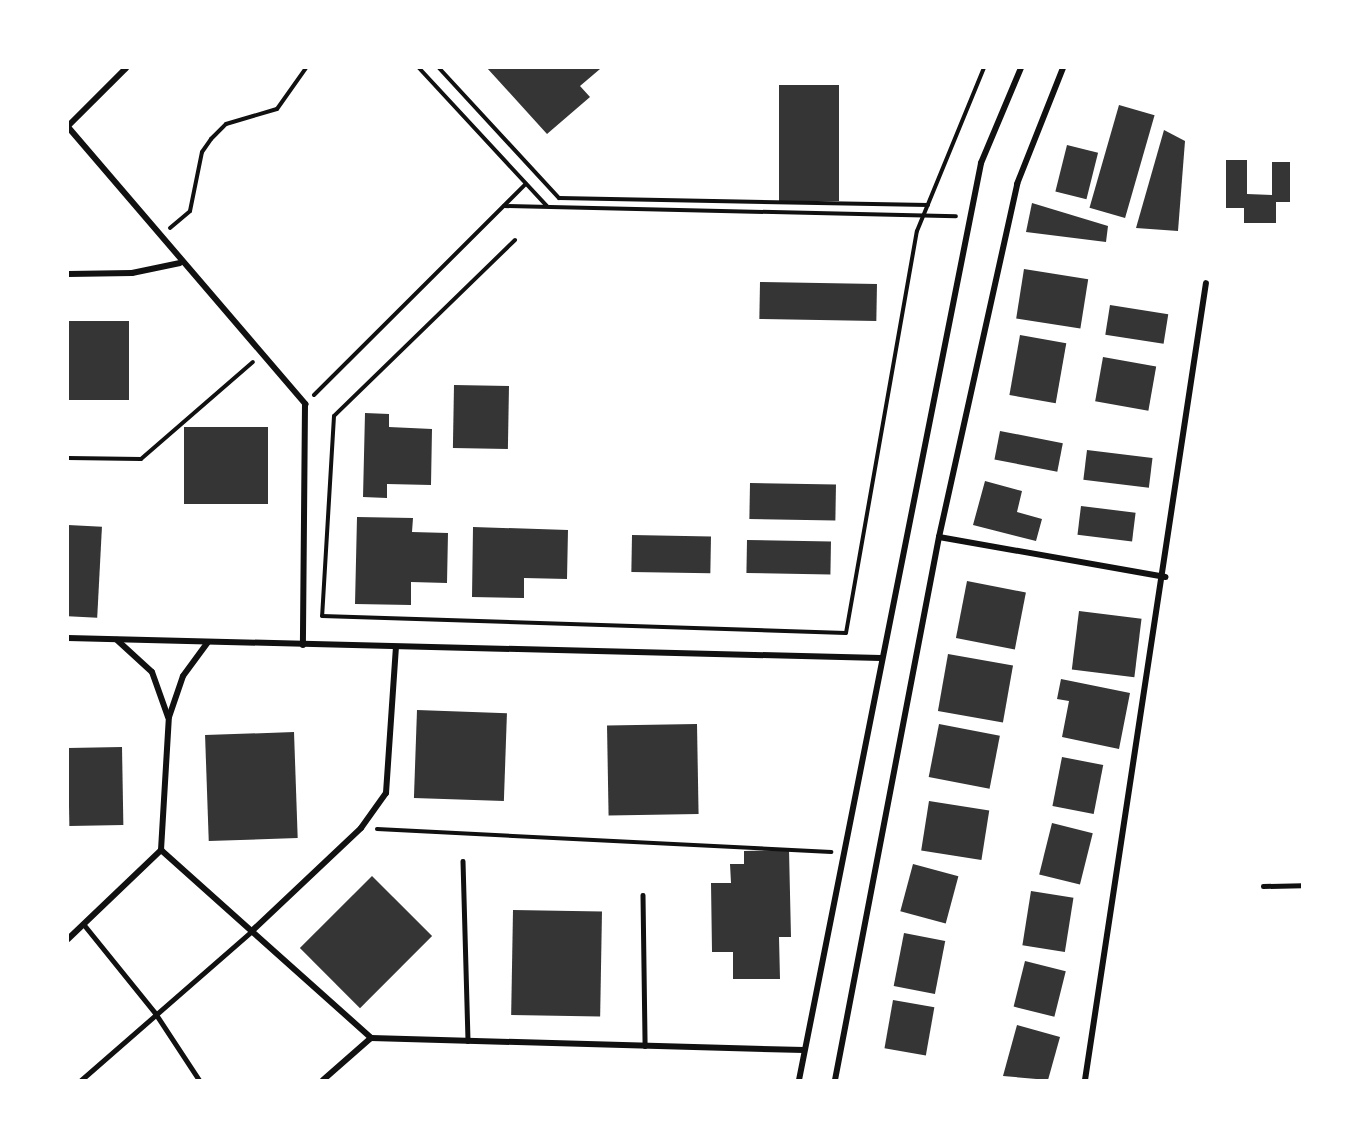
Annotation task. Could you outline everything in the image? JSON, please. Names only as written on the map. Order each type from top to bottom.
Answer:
[{"type":"street","points":[[126,68],[68,126],[180,263],[305,404],[303,645]]},
{"type":"street","points":[[799,1080],[881,658],[981,164],[1021,68]]},
{"type":"street","points":[[835,1080],[939,537],[1017,184],[1063,68]]},
{"type":"street","points":[[68,274],[132,273],[180,263]]},
{"type":"street","points":[[1085,1080],[1165,577],[1206,284]]},
{"type":"street","points":[[939,537],[1165,577]]},
{"type":"street","points":[[68,638],[881,658]]},
{"type":"street","points":[[117,640],[152,672],[169,717]]},
{"type":"street","points":[[68,939],[161,850],[169,717],[183,676],[208,642]]},
{"type":"street","points":[[81,1080],[155,1013],[254,929],[361,828],[386,793],[396,646]]},
{"type":"street","points":[[161,850],[254,929],[372,1038],[804,1050]]},
{"type":"street","points":[[84,925],[155,1013],[199,1080]]},
{"type":"street","points":[[323,1080],[372,1038]]},
{"type":"lane","points":[[463,861],[468,1041]]},
{"type":"lane","points":[[1263,886],[1302,885]]},
{"type":"lane","points":[[643,895],[645,1046]]},
{"type":"path","points":[[159,238],[190,211],[202,152],[211,139],[225,124],[277,109],[306,68]]},
{"type":"path","points":[[419,68],[547,206]]},
{"type":"path","points":[[439,68],[559,198],[928,205]]},
{"type":"path","points":[[515,240],[334,416],[322,616],[846,633],[923,215],[984,68]]},
{"type":"path","points":[[305,404],[526,184]]},
{"type":"path","points":[[504,206],[970,216]]},
{"type":"path","points":[[68,458],[141,459],[261,354]]},
{"type":"path","points":[[361,828],[843,852]]},
{"type":"building","points":[[487,68],[600,69],[580,86],[590,97],[547,134]]},
{"type":"building","points":[[779,85],[839,85],[839,201],[779,201]]},
{"type":"building","points":[[1119,105],[1155,115],[1125,218],[1090,208]]},
{"type":"building","points":[[1164,130],[1185,141],[1178,231],[1136,228]]},
{"type":"building","points":[[1067,145],[1098,153],[1086,199],[1055,192]]},
{"type":"building","points":[[1226,160],[1247,160],[1247,194],[1272,195],[1272,162],[1290,162],[1290,202],[1276,202],[1276,223],[1244,223],[1244,208],[1226,208]]},
{"type":"building","points":[[1032,203],[1108,226],[1106,242],[1026,232]]},
{"type":"building","points":[[1024,269],[1088,279],[1080,329],[1016,318]]},
{"type":"building","points":[[760,282],[877,284],[876,321],[759,319]]},
{"type":"building","points":[[1110,305],[1168,314],[1164,344],[1105,335]]},
{"type":"building","points":[[68,321],[129,321],[129,400],[68,400]]},
{"type":"building","points":[[1020,335],[1066,343],[1056,403],[1009,395]]},
{"type":"building","points":[[1103,357],[1156,366],[1148,411],[1095,401]]},
{"type":"building","points":[[454,385],[509,386],[508,449],[453,448]]},
{"type":"building","points":[[365,413],[389,414],[389,427],[432,429],[431,485],[387,484],[387,498],[363,497]]},
{"type":"building","points":[[184,427],[268,427],[268,504],[184,504]]},
{"type":"building","points":[[1000,431],[1063,443],[1057,472],[994,459]]},
{"type":"building","points":[[1087,450],[1153,458],[1149,488],[1083,480]]},
{"type":"building","points":[[985,481],[1022,491],[1017,512],[1042,519],[1036,541],[973,525]]},
{"type":"building","points":[[750,483],[836,485],[835,520],[749,519]]},
{"type":"building","points":[[1081,506],[1136,513],[1132,541],[1077,535]]},
{"type":"building","points":[[357,517],[413,518],[412,532],[448,533],[447,583],[411,582],[411,605],[355,604]]},
{"type":"building","points":[[68,525],[102,527],[97,618],[68,616]]},
{"type":"building","points":[[473,527],[568,530],[567,579],[524,578],[524,598],[472,597]]},
{"type":"building","points":[[632,535],[711,536],[710,573],[631,572]]},
{"type":"building","points":[[747,540],[831,541],[830,574],[746,573]]},
{"type":"building","points":[[967,581],[1026,592],[1015,649],[956,638]]},
{"type":"building","points":[[1079,611],[1142,619],[1134,677],[1072,670]]},
{"type":"building","points":[[948,654],[1013,665],[1003,723],[938,711]]},
{"type":"building","points":[[1061,679],[1130,693],[1119,749],[1062,737],[1069,701],[1057,699]]},
{"type":"building","points":[[417,710],[507,713],[504,801],[414,798]]},
{"type":"building","points":[[697,724],[699,814],[609,816],[607,726]]},
{"type":"building","points":[[939,724],[1000,736],[990,789],[929,777]]},
{"type":"building","points":[[294,732],[298,838],[209,841],[205,735]]},
{"type":"building","points":[[122,747],[123,825],[69,826],[68,748]]},
{"type":"building","points":[[1062,757],[1103,765],[1094,814],[1052,806]]},
{"type":"building","points":[[929,801],[989,811],[981,860],[921,850]]},
{"type":"building","points":[[1052,823],[1093,833],[1080,885],[1039,874]]},
{"type":"building","points":[[789,850],[791,937],[779,937],[780,979],[733,979],[733,952],[712,952],[711,883],[731,883],[730,864],[744,864],[744,851]]},
{"type":"building","points":[[913,864],[958,876],[946,923],[900,911]]},
{"type":"building","points":[[372,876],[432,936],[360,1008],[300,948]]},
{"type":"building","points":[[1031,891],[1073,898],[1065,952],[1022,945]]},
{"type":"building","points":[[513,910],[602,912],[600,1017],[511,1015]]},
{"type":"building","points":[[904,933],[945,941],[935,994],[894,986]]},
{"type":"building","points":[[1025,961],[1066,971],[1054,1017],[1014,1007]]},
{"type":"building","points":[[893,1000],[934,1007],[926,1056],[884,1048]]},
{"type":"building","points":[[1017,1025],[1060,1037],[1048,1080],[1003,1076]]}]
